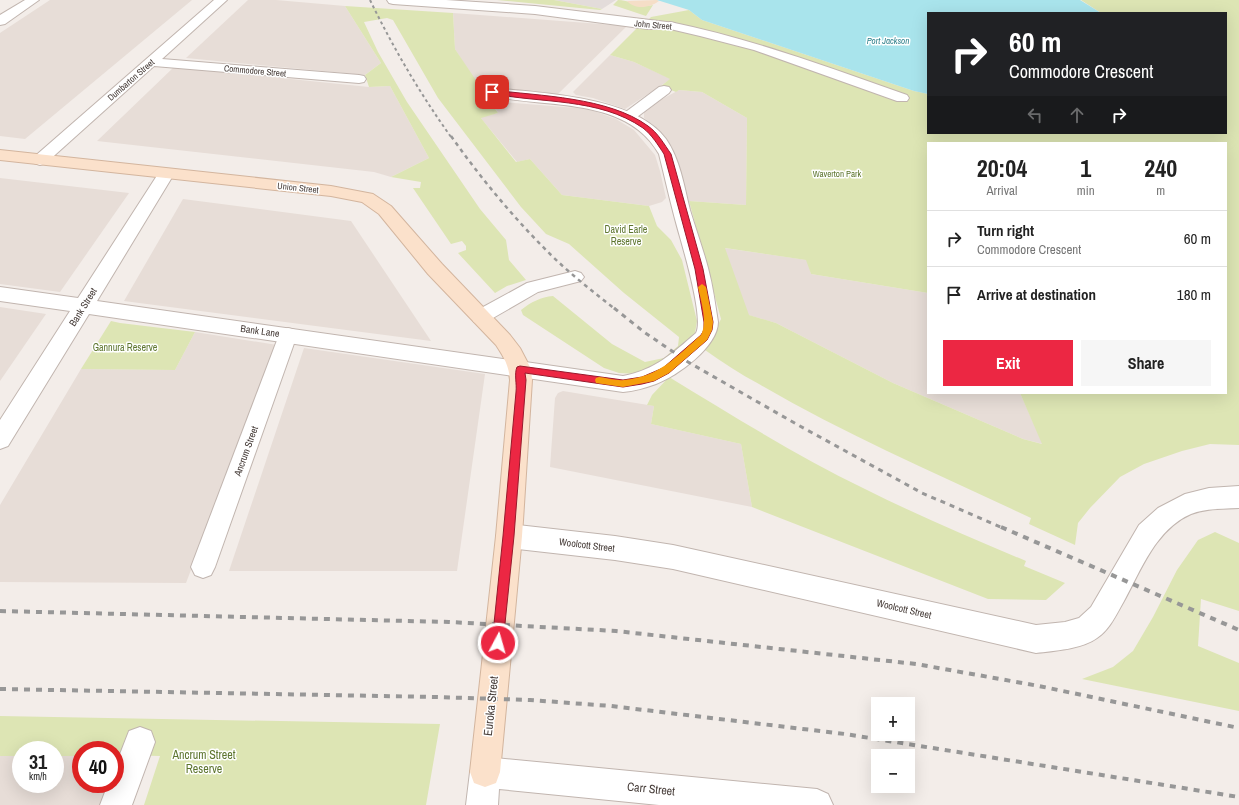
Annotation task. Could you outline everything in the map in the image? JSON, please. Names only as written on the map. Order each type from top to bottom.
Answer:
[{"type":"street","points":[[0,21],[33,0]]},
{"type":"street","name":"Dumbarton Street","points":[[40,160],[221,0]]},
{"type":"street","name":"John Street","points":[[393,0],[535,10],[643,25],[670,26]]},
{"type":"street","name":"Commodore Street","points":[[150,62],[359,79]]},
{"type":"street","name":"Bank Lane","points":[[0,294],[623,384],[651,378],[666,370],[704,338],[708,330],[699,269],[668,154],[659,140],[646,128],[628,117],[604,108],[583,103],[492,92]]},
{"type":"street","name":"Union Street","points":[[0,155],[331,191],[367,198],[385,210],[435,269],[480,318],[503,340],[513,354],[520,369]]},
{"type":"street","name":"Bank Street","points":[[0,438],[166,174]]},
{"type":"street","name":"Euroka Street","points":[[482,805],[509,536],[521,380],[520,369]]},
{"type":"street","name":"Woolcott Street","points":[[509,536],[615,548],[673,557],[1036,639],[1066,636],[1087,629],[1101,616],[1148,533],[1167,516],[1191,503],[1209,499],[1239,498]]},
{"type":"street","points":[[116,805],[140,742]]},
{"type":"street","name":"Carr Street","points":[[485,772],[817,805]]},
{"type":"lane","name":"John Street","points":[[670,26],[721,37],[790,58],[902,98]]},
{"type":"lane","points":[[628,117],[664,90]]},
{"type":"lane","points":[[480,318],[533,287],[575,277]]},
{"type":"lane","name":"Ancrum Street","points":[[203,567],[288,335]]},
{"type":"shaded area","points":[[50,0],[192,0],[25,139],[0,136],[0,33]]},
{"type":"shaded area","points":[[248,0],[276,0],[345,6],[381,63],[365,75],[186,58]]},
{"type":"shaded area","points":[[554,0],[616,0],[602,9]]},
{"type":"shaded area","points":[[453,13],[627,26],[558,94],[479,87],[455,49]]},
{"type":"shaded area","points":[[610,55],[634,62],[671,79],[625,109],[593,98],[576,95],[573,92]]},
{"type":"shaded area","points":[[174,67],[369,87],[390,86],[429,158],[391,177],[374,172],[97,141]]},
{"type":"shaded area","points":[[679,90],[702,92],[747,118],[746,205],[689,201],[678,163],[667,140],[656,127],[644,118],[644,109]]},
{"type":"shaded area","points":[[491,101],[577,108],[594,111],[616,119],[634,130],[655,155],[666,198],[662,202],[649,206],[562,195],[530,159],[517,162],[480,117],[498,113]]},
{"type":"shaded area","points":[[0,178],[129,193],[60,292],[0,284]]},
{"type":"shaded area","points":[[183,199],[351,221],[431,341],[124,301]]},
{"type":"shaded area","points":[[724,248],[807,260],[811,274],[927,293],[927,394],[1020,394],[1043,444],[1023,439],[893,383],[776,323],[748,315]]},
{"type":"shaded area","points":[[0,307],[46,314],[0,381]]},
{"type":"shaded area","points":[[195,332],[277,345],[186,583],[0,582],[0,505],[81,369],[175,370]]},
{"type":"shaded area","points":[[304,348],[485,374],[457,571],[229,571]]},
{"type":"shaded area","points":[[563,391],[654,406],[651,424],[741,444],[752,507],[550,467],[555,398],[558,393]]},
{"type":"shaded area","points":[[0,756],[12,756],[12,793],[64,793],[64,756],[72,756],[72,793],[110,793],[105,805],[0,805]]},
{"type":"green space","points":[[497,0],[554,0],[602,9],[600,10]]},
{"type":"green space","points":[[618,0],[640,5],[653,5],[646,16],[613,5]]},
{"type":"green space","name":"Waverton Park","points":[[1081,0],[1239,0],[1239,445],[1210,444],[1182,451],[1144,464],[1120,477],[1090,508],[1078,523],[1075,545],[1029,524],[1031,518],[894,454],[792,403],[745,376],[705,350],[721,319],[689,201],[746,205],[747,118],[702,92],[679,90],[676,92],[661,86],[670,79],[634,62],[610,55],[639,26],[665,30],[670,26],[648,20],[651,17],[689,10],[702,20],[914,91],[927,94],[927,134],[1227,134],[1227,12],[1099,12]]},
{"type":"green space","name":"David Earle Reserve","points":[[345,6],[453,13],[455,49],[498,113],[481,118],[516,162],[530,159],[562,195],[649,206],[657,226],[671,240],[682,260],[697,321],[695,333],[687,345],[665,363],[636,374],[619,373],[604,368],[523,315],[521,310],[536,300],[553,296],[612,344],[645,362],[664,358],[678,346],[679,337],[624,293],[569,244],[546,234],[521,207],[438,98],[393,20],[387,18],[364,22],[378,52],[407,102],[480,209],[506,240],[509,260],[526,280],[507,286],[495,293],[458,253],[466,250],[466,246],[462,241],[451,244],[413,188],[420,188],[421,182],[391,177],[429,158],[390,86],[369,87],[365,75],[381,63]]},
{"type":"green space","name":"Gannura Reserve","points":[[111,321],[195,332],[175,370],[81,369]]},
{"type":"green space","points":[[669,377],[815,463],[885,499],[1026,561],[1024,566],[1065,583],[1046,600],[988,599],[752,507],[741,444],[651,424],[654,406],[647,405],[652,395]]},
{"type":"green space","points":[[1215,532],[1239,543],[1239,611],[1201,599],[1198,646],[1239,663],[1239,711],[1082,679],[1113,667],[1133,651],[1153,617],[1177,570],[1198,540]]},
{"type":"green space","name":"Ancrum Street Reserve","points":[[0,716],[440,724],[426,805],[144,805],[160,756],[124,755],[124,741],[72,741],[72,756],[64,756],[64,741],[12,741],[12,756],[0,756]]},
{"type":"sand","points":[[627,1],[659,1],[643,7],[634,6]]},
{"type":"water","name":"Port Jackson","points":[[657,0],[1080,0],[1099,12],[927,12],[927,94],[914,91],[702,20],[689,10]]},
{"type":"railway","points":[[370,0],[388,36],[428,104],[451,137]]},
{"type":"railway","points":[[451,136],[497,196],[535,238],[572,275],[615,309]]},
{"type":"railway","points":[[614,308],[644,332],[688,362],[798,425],[922,493],[1003,528]]},
{"type":"railway","points":[[1001,527],[1239,630]]},
{"type":"railway","points":[[0,611],[449,622],[616,631],[916,664],[1039,686],[1239,728]]},
{"type":"railway","points":[[0,689],[436,697],[530,700],[611,706],[845,734],[1239,797]]},
{"type":"slow traffic","points":[[599,380],[623,384],[651,378],[666,370],[704,338],[708,330],[708,322],[702,287]]},
{"type":"route","points":[[492,92],[583,103],[604,108],[628,117],[646,128],[659,140],[668,154],[689,238],[699,269],[708,322],[708,330],[704,338],[666,370],[642,381],[623,384],[520,369],[521,380],[509,536],[498,643]]}]
